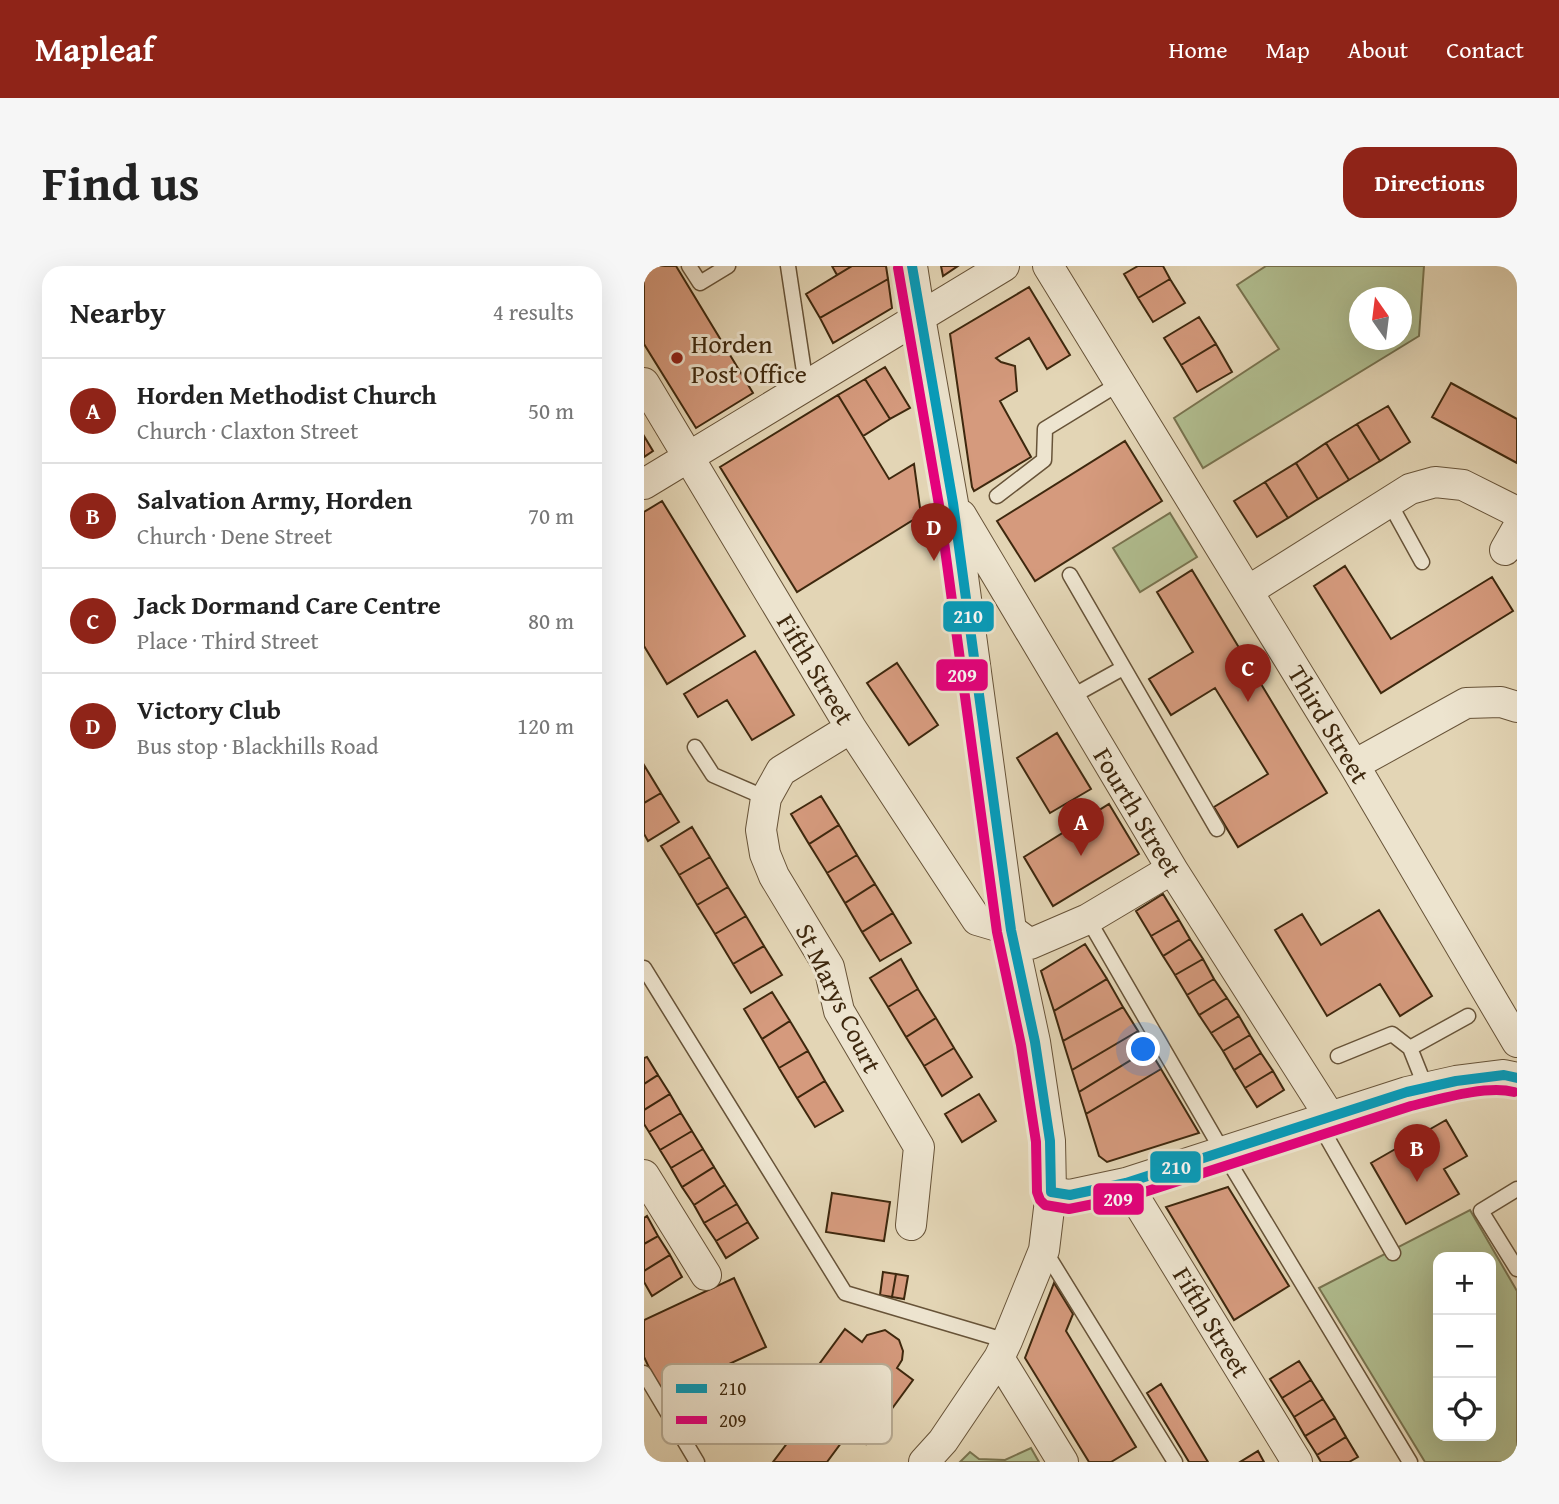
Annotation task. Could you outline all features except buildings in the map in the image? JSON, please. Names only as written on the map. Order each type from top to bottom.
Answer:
[{"type":"street","points":[[912,266],[953,503],[1011,930],[1035,1042],[1050,1141],[1051,1192],[1044,1250],[1003,1350],[943,1441],[924,1462]]},
{"type":"street","points":[[644,484],[1003,266]]},
{"type":"street","name":"Third Street","points":[[1048,266],[1354,765],[1517,1042]]},
{"type":"street","name":"Fifth Street","points":[[644,383],[851,728],[977,920],[1011,930],[1030,944],[1088,919]]},
{"type":"street","points":[[1248,591],[1410,489],[1435,482],[1463,485],[1517,512]]},
{"type":"street","name":"Fourth Street","points":[[953,503],[1324,1120]]},
{"type":"street","points":[[1354,765],[1466,703],[1502,702],[1517,707]]},
{"type":"street","name":"St Marys Court","points":[[851,728],[781,771],[766,798],[761,830],[765,854],[774,876],[830,967],[839,1011],[919,1147],[911,1225]]},
{"type":"street","points":[[1088,919],[1172,869]]},
{"type":"street","points":[[1051,1192],[1070,1195],[1126,1183],[1407,1092],[1456,1081],[1504,1075],[1517,1078]]},
{"type":"street","points":[[644,1174],[706,1275]]},
{"type":"street","name":"Fifth Street","points":[[1126,1183],[1297,1462]]},
{"type":"street","points":[[1003,1350],[1063,1462]]},
{"type":"lane","points":[[689,266],[700,283],[729,266]]},
{"type":"lane","points":[[788,266],[806,386]]},
{"type":"lane","points":[[997,496],[1044,460],[1045,429],[1120,383]]},
{"type":"lane","points":[[1389,502],[1422,562]]},
{"type":"lane","points":[[1070,575],[1216,829]]},
{"type":"lane","points":[[1069,698],[1123,668]]},
{"type":"lane","points":[[695,747],[713,775],[766,798]]},
{"type":"lane","points":[[1088,919],[1223,1152],[1410,1462]]},
{"type":"lane","points":[[644,968],[845,1293],[1003,1350]]},
{"type":"lane","points":[[1410,1048],[1468,1016]]},
{"type":"lane","points":[[1338,1056],[1392,1034],[1410,1048],[1426,1088]]},
{"type":"lane","points":[[1324,1120],[1393,1252]]},
{"type":"lane","points":[[1517,1189],[1481,1211],[1517,1269]]},
{"type":"lane","points":[[1044,1250],[1175,1462]]},
{"type":"lane","points":[[644,1373],[662,1403]]},
{"type":"lane","points":[[686,1444],[697,1462]]},
{"type":"green space","points":[[1266,266],[1424,266],[1419,336],[1412,340],[1412,287],[1349,287],[1349,350],[1396,350],[1203,468],[1174,418],[1279,349],[1237,285]]},
{"type":"green space","points":[[1170,513],[1197,557],[1140,592],[1113,548]]},
{"type":"green space","points":[[1470,1210],[1494,1252],[1433,1252],[1433,1441],[1496,1441],[1496,1255],[1517,1291],[1517,1462],[1425,1462],[1319,1288]]},
{"type":"green space","points":[[1031,1448],[1039,1462],[960,1462],[970,1452],[979,1459],[1005,1460]]},
{"type":"transit line","name":"210","points":[[912,266],[953,503],[1011,930],[1035,1042],[1050,1141],[1051,1192],[1070,1195],[1126,1183],[1407,1092],[1456,1081],[1504,1075],[1517,1078]]},
{"type":"transit line","name":"209","points":[[898,268],[939,505],[997,932],[1021,1045],[1036,1142],[1037,1192],[1040,1200],[1045,1205],[1069,1209],[1129,1197],[1411,1106],[1490,1090],[1514,1092]]},
{"type":"place","name":"Horden Post Office","points":[[677,358]]},
{"type":"place","name":"Victory Club","points":[[934,561]]},
{"type":"place","name":"Jack Dormand Care Centre","points":[[1248,702]]},
{"type":"place","name":"Horden Methodist Church","points":[[1081,856]]},
{"type":"place","name":"Salvation Army, Horden","points":[[1417,1182]]}]
